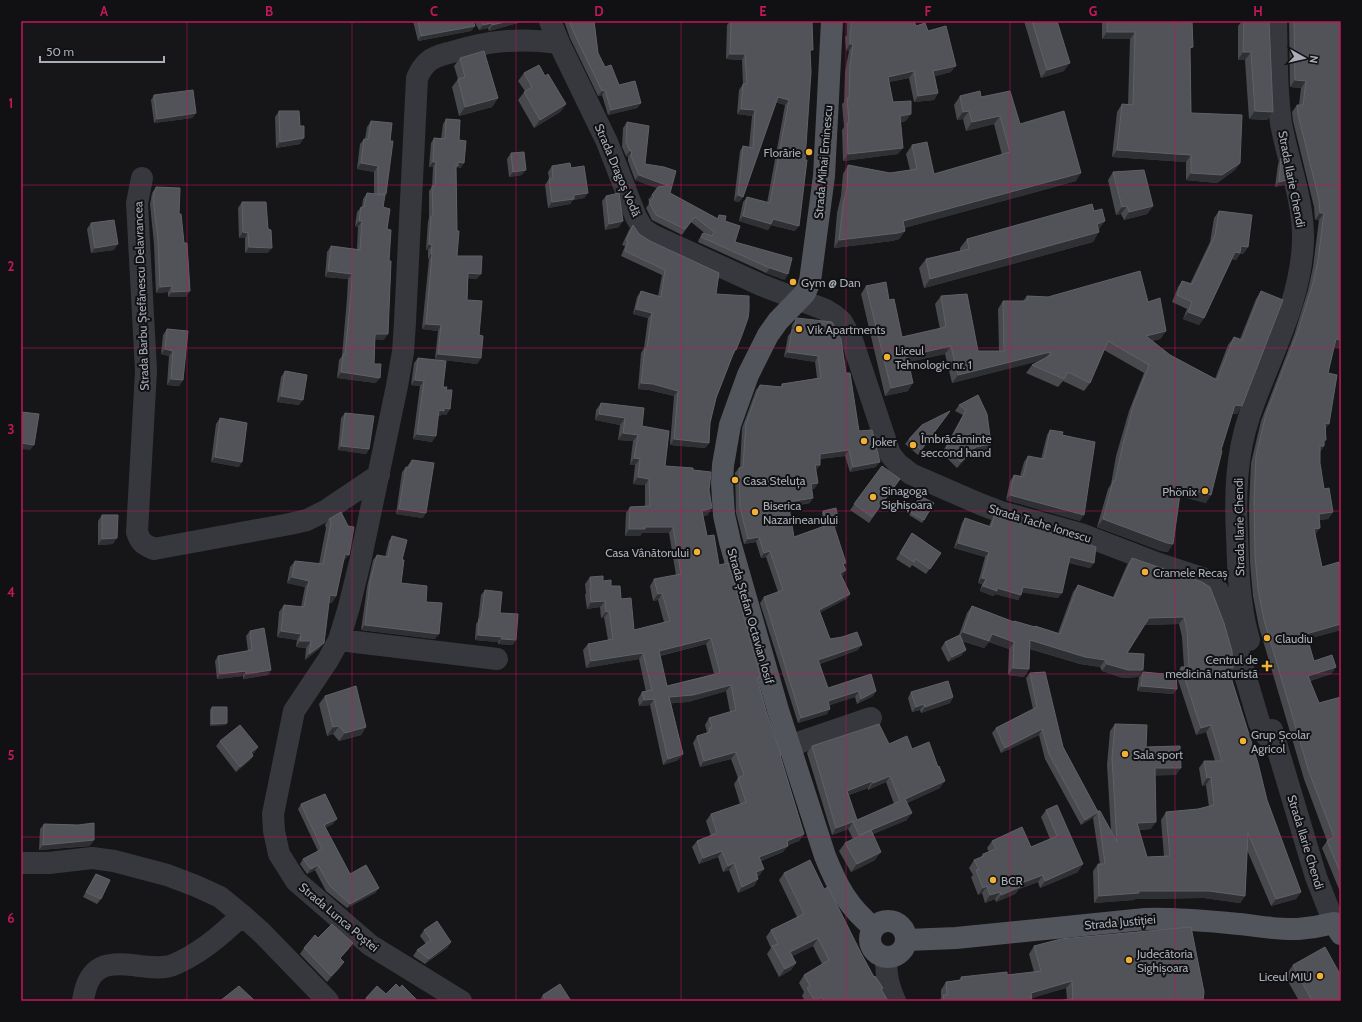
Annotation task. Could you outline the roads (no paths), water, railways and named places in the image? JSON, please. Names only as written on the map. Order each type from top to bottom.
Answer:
[{"type":"main road","name":"Strada Mihai Eminescu","points":[[799,300],[805,293],[810,280],[822,196],[832,21]]},
{"type":"main road","name":"Strada Ștefan Octavian Iosif","points":[[799,300],[786,312],[768,335],[748,375],[730,425],[725,451],[722,483],[724,515],[730,542],[789,746],[816,831],[833,876],[842,894],[862,919],[874,928]]},
{"type":"main road","name":"Strada Justiției","points":[[906,940],[956,938],[1144,919],[1194,919],[1280,929],[1337,929]]},
{"type":"main road","points":[[884,921],[895,922],[903,929],[906,940],[906,945],[898,954],[892,957],[886,957],[875,951],[872,946],[871,934],[878,924],[884,921]]},
{"type":"street","name":"Strada Dragoș Vodă","points":[[550,21],[559,43],[607,142],[636,217],[643,229],[659,239],[761,285],[799,300]]},
{"type":"street","name":"Strada Ilarie Chendi","points":[[1276,21],[1281,121],[1300,210],[1303,241],[1300,270],[1284,329],[1250,415],[1243,437],[1238,462],[1236,493],[1238,563],[1242,605],[1257,675],[1316,877],[1337,929]]},
{"type":"street","points":[[498,659],[339,640],[360,562],[403,352],[417,78],[422,68],[430,60],[468,47],[505,41],[526,40],[559,43]]},
{"type":"street","name":"Strada Barbu Ștefănescu Delavrancea","points":[[142,178],[137,203],[146,371],[137,532],[144,545],[154,549],[307,520],[327,510],[379,474]]},
{"type":"street","name":"Strada Tache Ionescu","points":[[799,300],[818,306],[834,315],[847,330],[852,340],[888,447],[898,464],[905,471],[1001,512],[1081,534],[1159,564],[1202,578],[1211,583],[1217,589],[1224,604],[1259,722],[1264,733],[1276,744]]},
{"type":"street","name":"Strada Lunca Poștei","points":[[339,640],[328,660],[294,711],[273,814],[274,831],[279,854],[296,881],[370,945],[461,1001]]},
{"type":"street","points":[[789,746],[871,718]]},
{"type":"street","points":[[21,863],[49,863],[92,858],[135,866],[167,875],[196,886],[220,897],[242,915],[261,932],[328,1001]]},
{"type":"street","points":[[83,1001],[89,978],[98,969],[115,964],[156,968],[172,966],[190,956],[222,934],[242,915]]},
{"type":"street","points":[[886,957],[888,985],[895,1001]]},
{"type":"place","name":"Florărie","points":[[809,152]]},
{"type":"place","name":"Gym @ Dan","points":[[793,282]]},
{"type":"place","name":"Vik Apartments","points":[[799,329]]},
{"type":"place","name":"Liceul Tehnologic nr. 1","points":[[887,357]]},
{"type":"place","name":"Joker","points":[[864,441]]},
{"type":"place","name":"Îmbrăcăminte seccond hand","points":[[913,445]]},
{"type":"place","name":"Casa Steluța","points":[[735,480]]},
{"type":"place","name":"Phönix","points":[[1205,491]]},
{"type":"place","name":"Sinagoga Sighișoara","points":[[873,497]]},
{"type":"place","name":"Biserica Nazarineanului","points":[[755,512]]},
{"type":"place","name":"Casa Vânătorului","points":[[697,552]]},
{"type":"place","name":"Cramele Recaș","points":[[1145,572]]},
{"type":"place","name":"Claudiu","points":[[1267,638]]},
{"type":"place","name":"Centrul de medicină naturistă","points":[[1267,666]]},
{"type":"place","name":"Grup Școlar Agricol","points":[[1243,741]]},
{"type":"place","name":"Sala sport","points":[[1125,754]]},
{"type":"place","name":"BCR","points":[[993,880]]},
{"type":"place","name":"Judecătoria Sighișoara","points":[[1129,960]]},
{"type":"place","name":"Liceul MIU","points":[[1320,976]]}]
